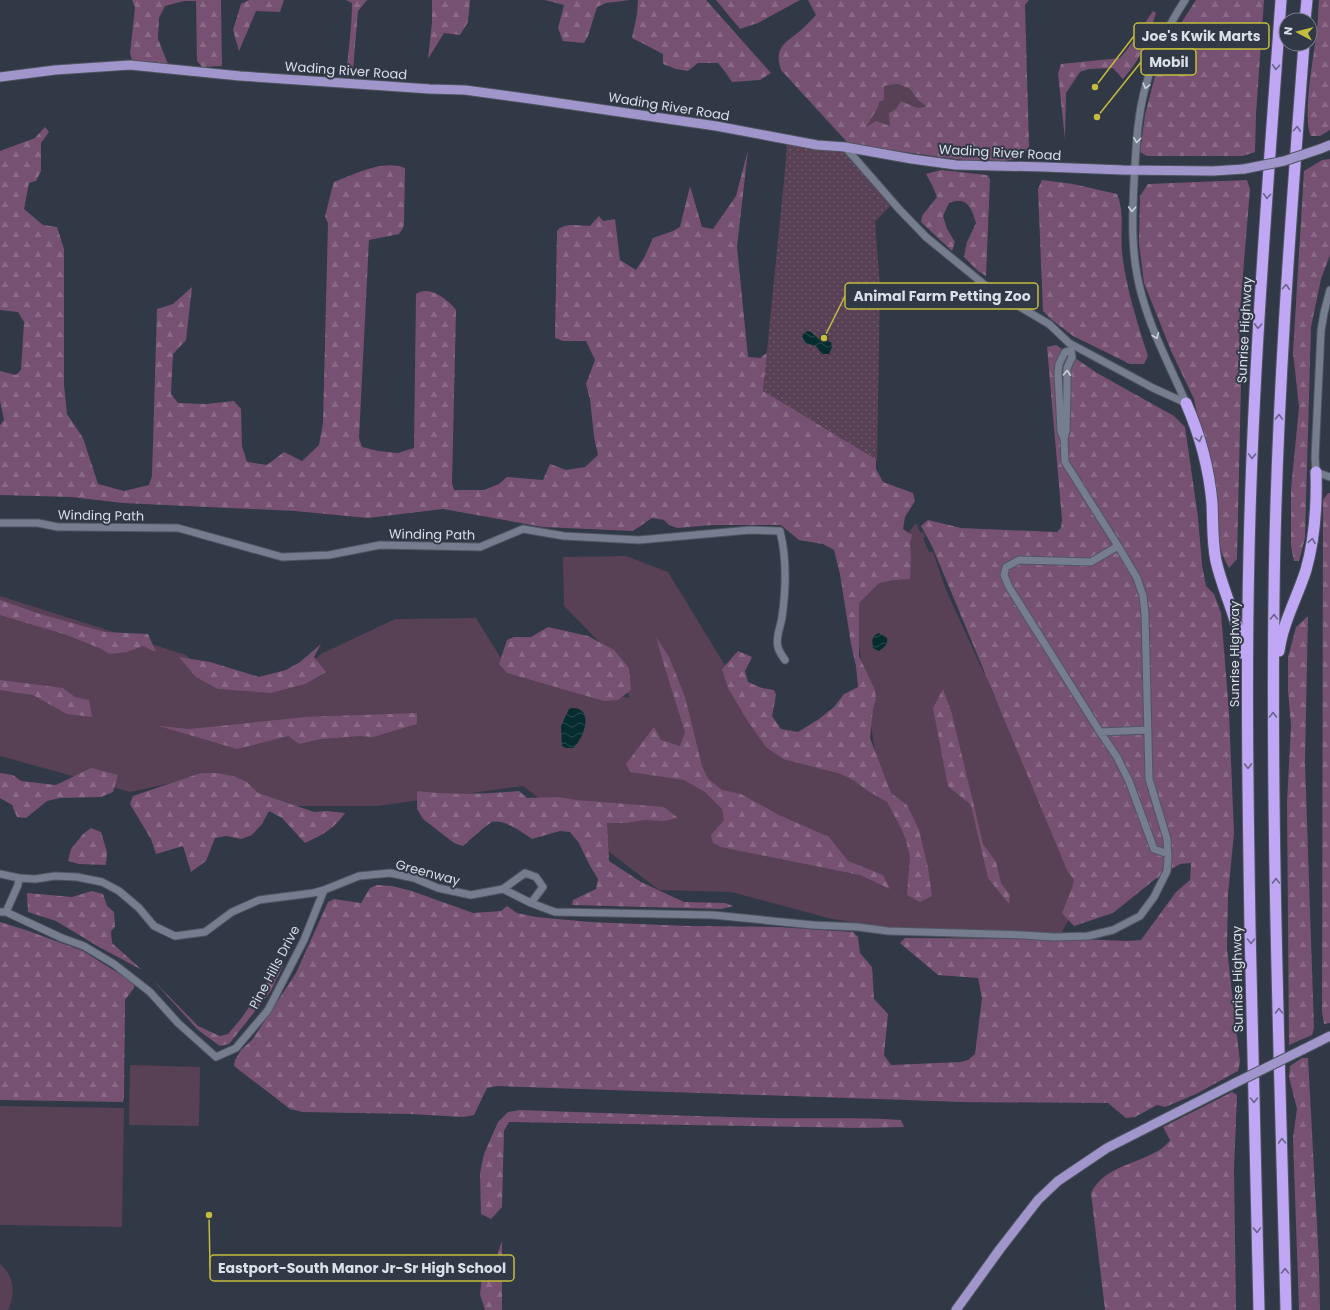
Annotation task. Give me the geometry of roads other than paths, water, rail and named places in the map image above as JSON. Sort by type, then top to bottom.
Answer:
[{"type":"highway","name":"Sunrise Highway","points":[[1259,1310],[1247,727],[1249,560],[1253,414],[1281,0]]},
{"type":"highway","points":[[1306,12],[1307,0]]},
{"type":"highway","points":[[1286,1310],[1273,698],[1275,561],[1282,352],[1303,52]]},
{"type":"highway","points":[[1186,403],[1199,437],[1207,469],[1212,502],[1213,543],[1218,569],[1236,623],[1240,641],[1247,727]]},
{"type":"highway","points":[[1273,698],[1283,629],[1305,572],[1312,548],[1316,472]]},
{"type":"main road","name":"Wading River Road","points":[[0,77],[55,70],[130,65],[254,77],[465,90],[531,98],[716,126],[817,145],[845,147],[956,165],[1213,171],[1244,169],[1284,161],[1330,145]]},
{"type":"main road","points":[[956,1310],[1038,1200],[1069,1173],[1107,1148],[1330,1036]]},
{"type":"street","points":[[1185,0],[1163,39],[1146,86],[1137,134],[1134,170],[1132,242],[1134,260],[1144,305],[1186,403]]},
{"type":"street","points":[[845,147],[899,209],[926,237],[991,290],[1049,324],[1072,347],[1186,403]]},
{"type":"street","points":[[1330,290],[1322,323],[1320,341],[1315,458],[1316,472],[1330,477]]},
{"type":"street","points":[[503,889],[531,903],[555,912],[713,915],[812,925],[858,927],[888,931],[1054,937],[1088,936],[1113,930],[1140,916],[1154,897],[1167,871],[1168,854],[1167,839],[1149,779],[1145,614],[1143,596],[1137,578],[1065,462],[1064,439],[1061,431],[1063,394],[1059,364],[1065,352],[1072,347]]},
{"type":"street","name":"Winding Path","points":[[0,523],[38,523],[58,527],[178,528],[282,557],[328,555],[380,546],[480,547],[523,529],[564,536],[638,540],[750,530],[780,531],[783,545],[785,583],[782,618],[778,634],[778,647],[785,660]]},
{"type":"street","points":[[1118,546],[1091,562],[1019,560],[1006,567],[1004,575],[1009,588],[1100,732],[1117,756],[1129,781],[1154,848],[1168,854]]},
{"type":"street","points":[[1100,732],[1147,730]]},
{"type":"street","name":"Greenway","points":[[0,874],[34,879],[55,876],[77,877],[102,882],[119,891],[139,908],[154,926],[175,936],[205,932],[232,912],[259,900],[307,894],[324,890],[359,876],[390,873],[414,878],[438,888],[471,895],[503,889],[524,873],[536,877],[543,887],[531,903]]},
{"type":"street","points":[[3,912],[18,885],[19,878]]},
{"type":"street","name":"Pine Hills Drive","points":[[3,912],[84,946],[114,964],[150,992],[178,1023],[216,1057],[236,1048],[268,1010],[304,940],[324,890]]},
{"type":"water","points":[[808,331],[820,340],[823,339],[831,342],[832,347],[829,354],[822,354],[816,346],[806,343],[802,337],[804,333]]},
{"type":"water","points":[[879,633],[887,638],[887,642],[879,651],[873,648],[872,641],[873,637]]},
{"type":"water","points":[[569,709],[579,709],[583,713],[585,718],[584,731],[581,738],[573,748],[566,748],[562,746],[561,726]]},
{"type":"place","name":"Joe's Kwik Marts","points":[[1095,87]]},
{"type":"place","name":"Mobil","points":[[1097,117]]},
{"type":"place","name":"Animal Farm Petting Zoo","points":[[824,338]]},
{"type":"place","name":"Eastport-South Manor Jr-Sr High School","points":[[209,1215]]}]
